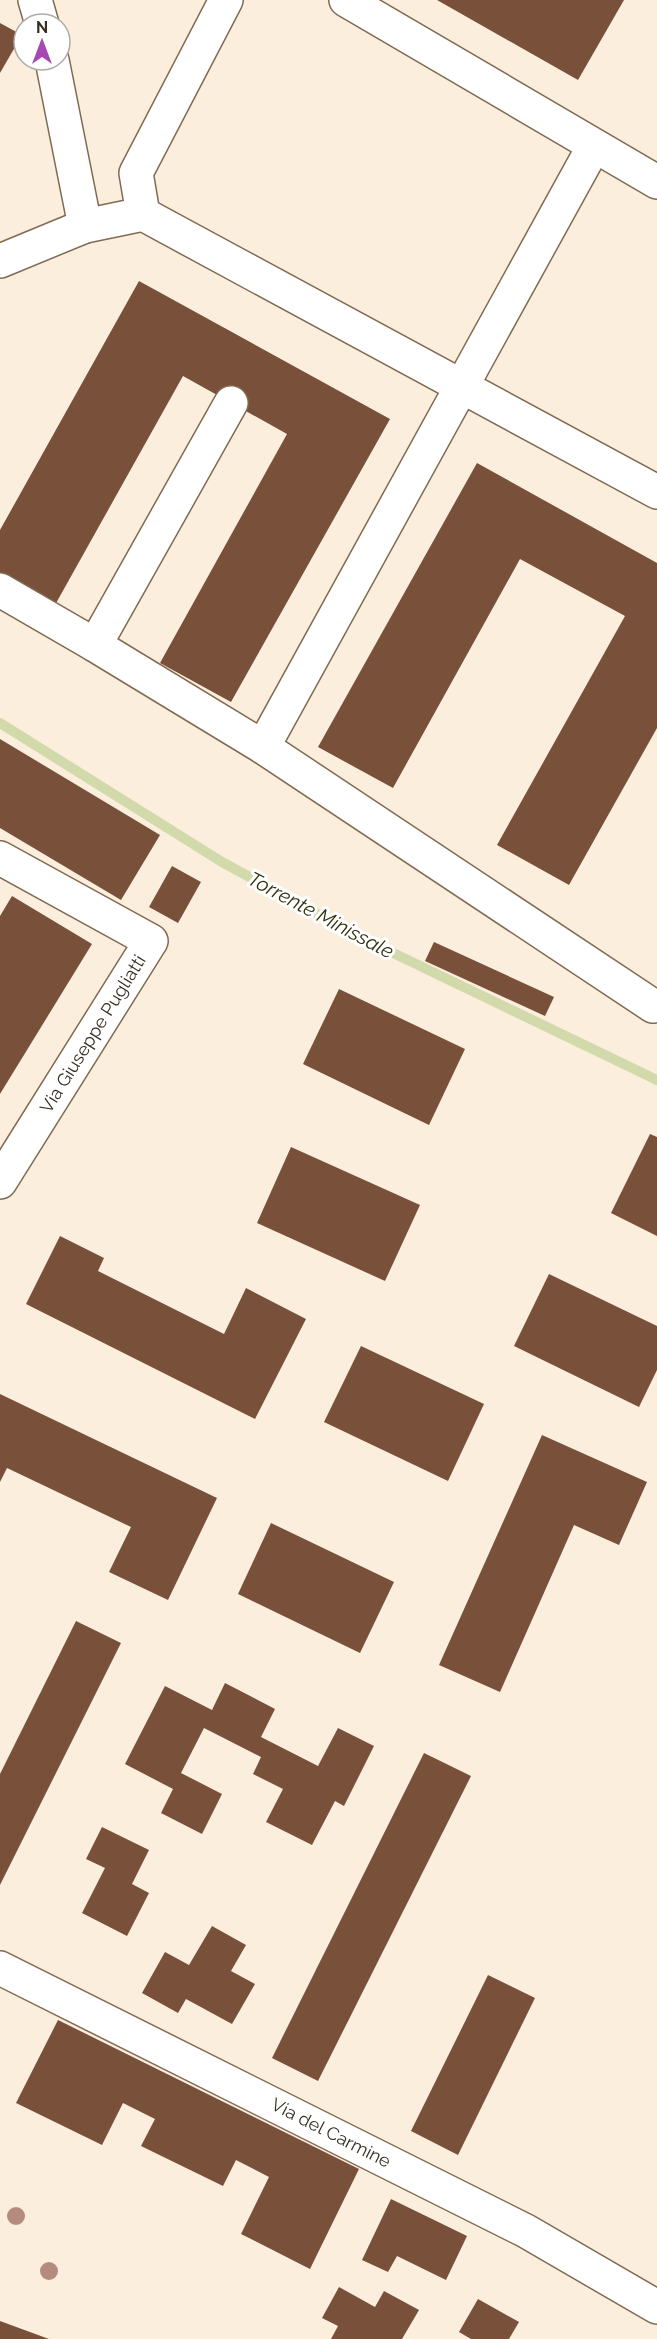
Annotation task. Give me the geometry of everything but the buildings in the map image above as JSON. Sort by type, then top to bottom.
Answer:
[{"type":"street","points":[[143,214],[136,173],[226,0]]},
{"type":"street","points":[[346,0],[657,182]]},
{"type":"street","points":[[54,72],[85,226]]},
{"type":"street","points":[[263,747],[594,146]]},
{"type":"street","points":[[0,261],[85,226],[143,214],[657,492]]},
{"type":"street","points":[[95,645],[231,403]]},
{"type":"street","points":[[0,590],[263,747],[656,1004]]},
{"type":"street","name":"Via Giuseppe Pugliatti","points":[[0,858],[151,940],[0,1182]]},
{"type":"street","name":"Via del Carmine","points":[[0,1968],[526,2231],[657,2307]]},
{"type":"waterway","name":"Torrente Minissale","points":[[0,723],[222,862],[358,936],[657,1080]]}]
